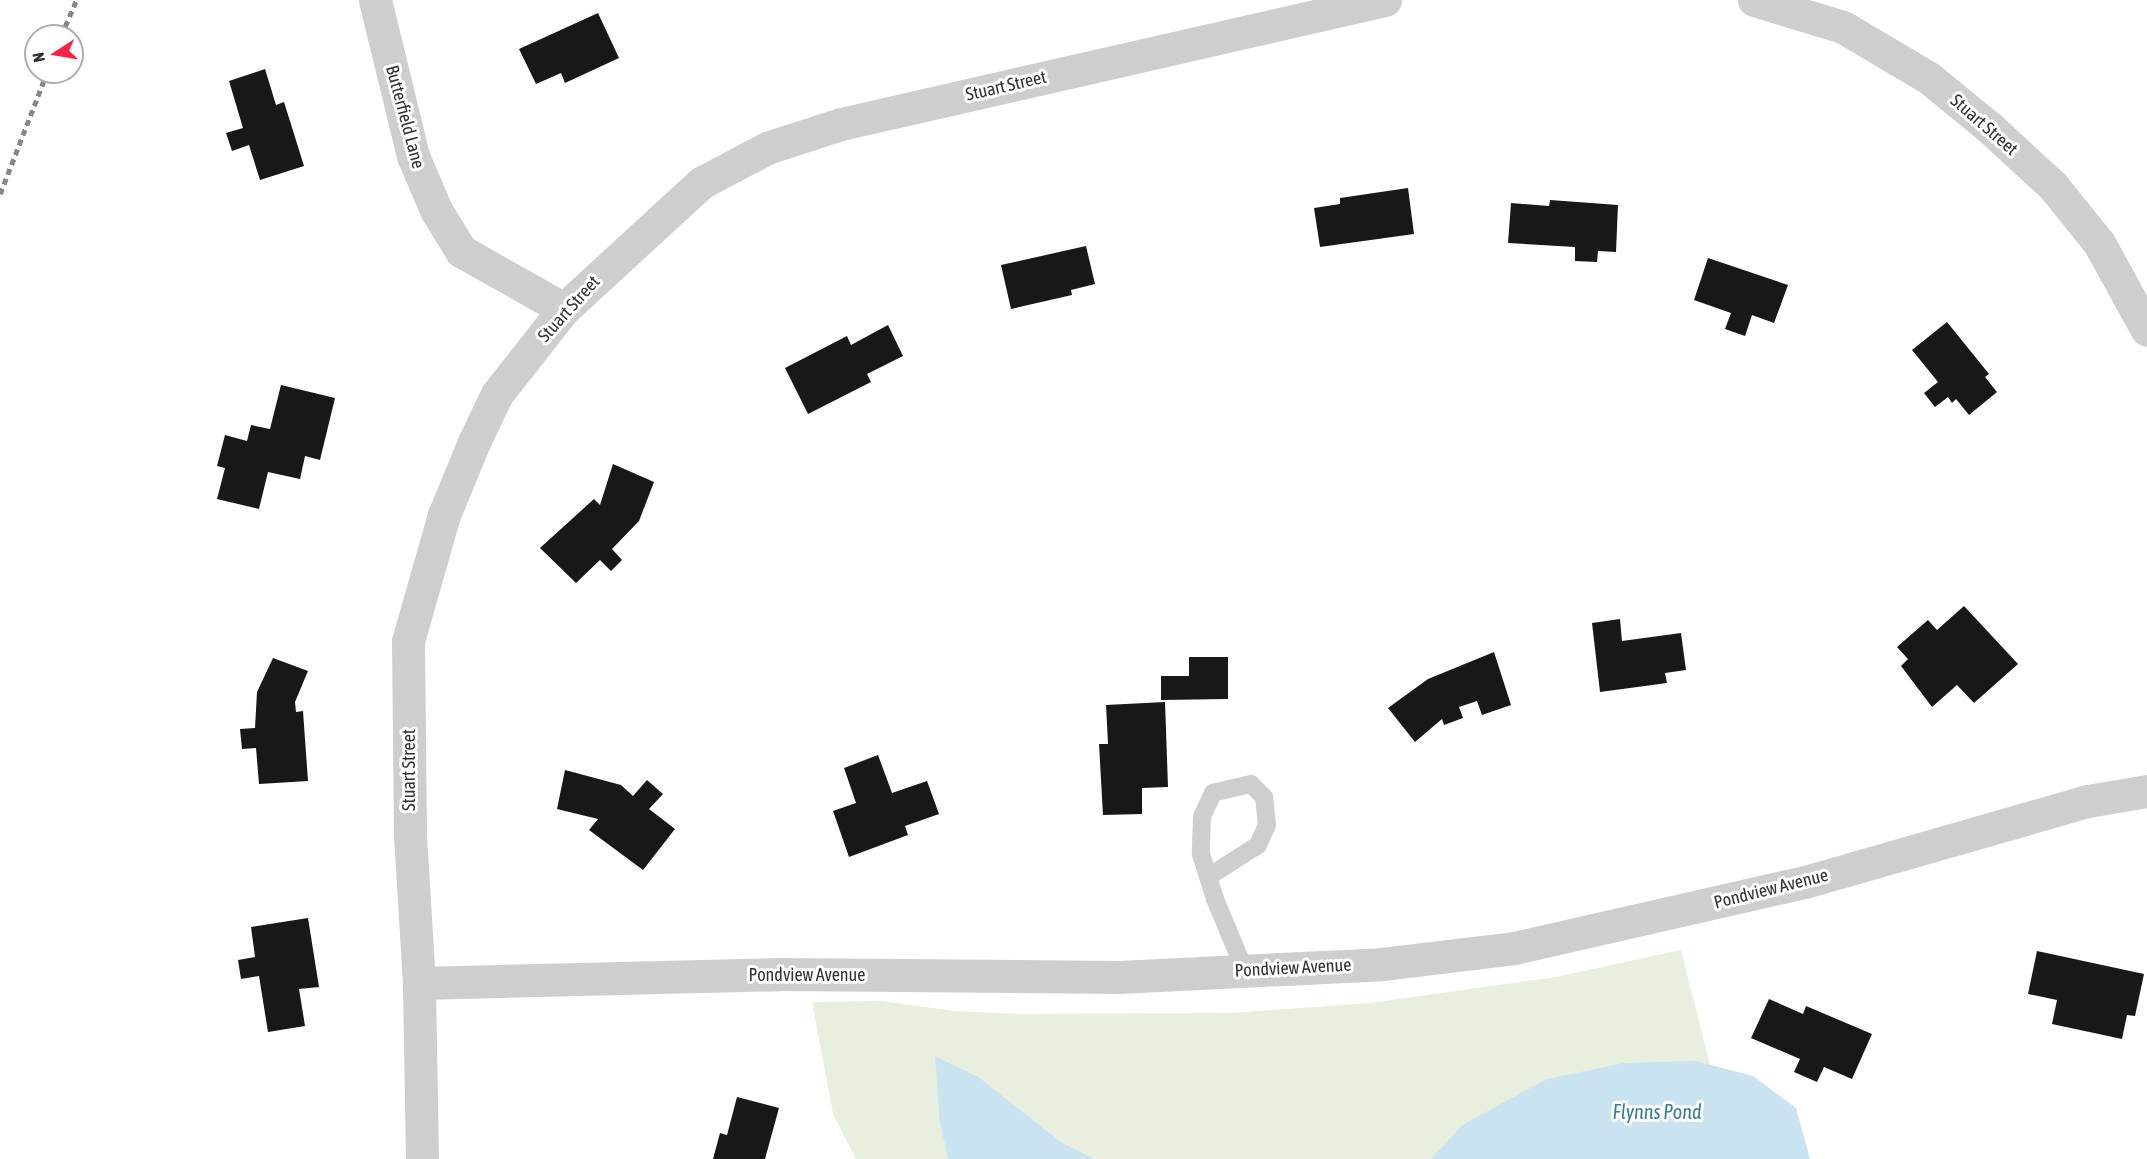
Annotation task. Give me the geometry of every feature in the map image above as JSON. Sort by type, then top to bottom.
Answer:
[{"type":"street","name":"Butterfield Lane","points":[[375,0],[413,156],[436,210],[461,251],[564,309]]},
{"type":"street","name":"Stuart Street","points":[[422,1159],[419,983],[410,834],[408,640],[444,515],[474,442],[497,394],[564,309],[701,183],[767,148],[841,124],[1385,0]]},
{"type":"street","name":"Stuart Street","points":[[1754,0],[1843,27],[1929,78],[1990,128],[2053,186],[2099,243],[2147,330]]},
{"type":"street","name":"Pondview Avenue","points":[[419,983],[779,974],[1119,978],[1382,964],[1514,948],[1805,882],[2088,801],[2147,791]]},
{"type":"lane","points":[[1209,877],[1258,845],[1267,825],[1264,797],[1251,784],[1213,793],[1202,817],[1201,854],[1209,877],[1245,971]]},
{"type":"green space","points":[[1681,950],[1710,1065],[1696,1061],[1462,1125],[1431,1159],[1095,1159],[1061,1142],[980,1078],[940,1123],[948,1159],[856,1159],[833,1114],[812,1002],[881,1001],[955,1011],[1020,1014],[1231,1013],[1370,1003],[1556,977]]},
{"type":"water","points":[[935,1056],[980,1078],[1061,1142],[1095,1159],[948,1159],[940,1123]]},
{"type":"water","name":"Flynns Pond","points":[[1696,1061],[1753,1076],[1796,1108],[1810,1159],[1431,1159],[1462,1125],[1547,1079],[1624,1063]]},
{"type":"building","points":[[598,13],[619,58],[565,83],[561,73],[536,84],[519,49]]},
{"type":"building","points":[[265,69],[276,105],[284,102],[304,166],[260,180],[249,145],[232,151],[226,133],[243,128],[229,81]]},
{"type":"building","points":[[1408,188],[1414,234],[1320,247],[1314,208],[1340,204],[1340,198]]},
{"type":"building","points":[[1550,200],[1618,205],[1616,252],[1598,251],[1597,262],[1575,261],[1575,247],[1508,243],[1511,203],[1549,206]]},
{"type":"building","points":[[1086,246],[1095,284],[1071,290],[1072,295],[1011,309],[1001,265]]},
{"type":"building","points":[[1708,258],[1788,285],[1774,323],[1752,315],[1745,336],[1725,329],[1731,313],[1694,300]]},
{"type":"building","points":[[1947,322],[1989,374],[1985,377],[1997,392],[1969,415],[1956,399],[1952,403],[1948,397],[1935,407],[1924,393],[1938,382],[1912,350]]},
{"type":"building","points":[[888,325],[903,356],[867,374],[871,382],[808,414],[785,368],[847,336],[851,345]]},
{"type":"building","points":[[281,385],[335,398],[320,460],[305,456],[300,479],[268,472],[259,509],[217,499],[225,468],[217,466],[225,435],[247,441],[251,425],[270,429]]},
{"type":"building","points":[[613,464],[654,482],[639,521],[612,549],[622,560],[611,571],[600,560],[576,583],[540,548],[594,499],[600,505]]},
{"type":"building","points":[[1964,606],[2018,664],[1974,703],[1957,685],[1932,707],[1901,666],[1908,659],[1897,647],[1928,620],[1937,630]]},
{"type":"building","points":[[1620,619],[1622,641],[1681,633],[1686,670],[1665,673],[1667,683],[1600,692],[1592,623]]},
{"type":"building","points":[[1494,652],[1511,705],[1482,715],[1477,701],[1459,707],[1463,718],[1444,725],[1442,719],[1415,742],[1388,708],[1428,679]]},
{"type":"building","points":[[1189,657],[1228,657],[1228,699],[1161,700],[1161,676],[1189,676]]},
{"type":"building","points":[[273,658],[308,671],[295,702],[296,712],[303,711],[308,781],[259,784],[256,748],[242,749],[240,729],[255,728],[257,692]]},
{"type":"building","points":[[1165,702],[1168,787],[1142,788],[1142,814],[1103,815],[1099,744],[1108,744],[1106,705]]},
{"type":"building","points":[[878,755],[892,793],[927,781],[939,814],[905,826],[908,835],[849,857],[833,811],[856,803],[844,768]]},
{"type":"building","points":[[565,770],[621,785],[633,796],[647,780],[663,794],[649,809],[675,829],[643,870],[589,830],[598,819],[557,809]]},
{"type":"building","points":[[308,918],[319,987],[299,989],[305,1026],[268,1032],[259,976],[241,979],[238,960],[255,957],[251,927]]},
{"type":"building","points":[[2037,951],[2144,974],[2135,1016],[2127,1015],[2122,1039],[2052,1024],[2057,1000],[2028,994]]},
{"type":"building","points":[[1769,999],[1803,1014],[1806,1006],[1872,1034],[1852,1079],[1824,1067],[1817,1082],[1794,1072],[1800,1059],[1751,1038]]},
{"type":"building","points":[[737,1097],[779,1108],[765,1159],[713,1159],[720,1133],[727,1135]]},
{"type":"railway","points":[[66,24],[76,0]]},
{"type":"railway","points":[[0,194],[42,84]]}]
